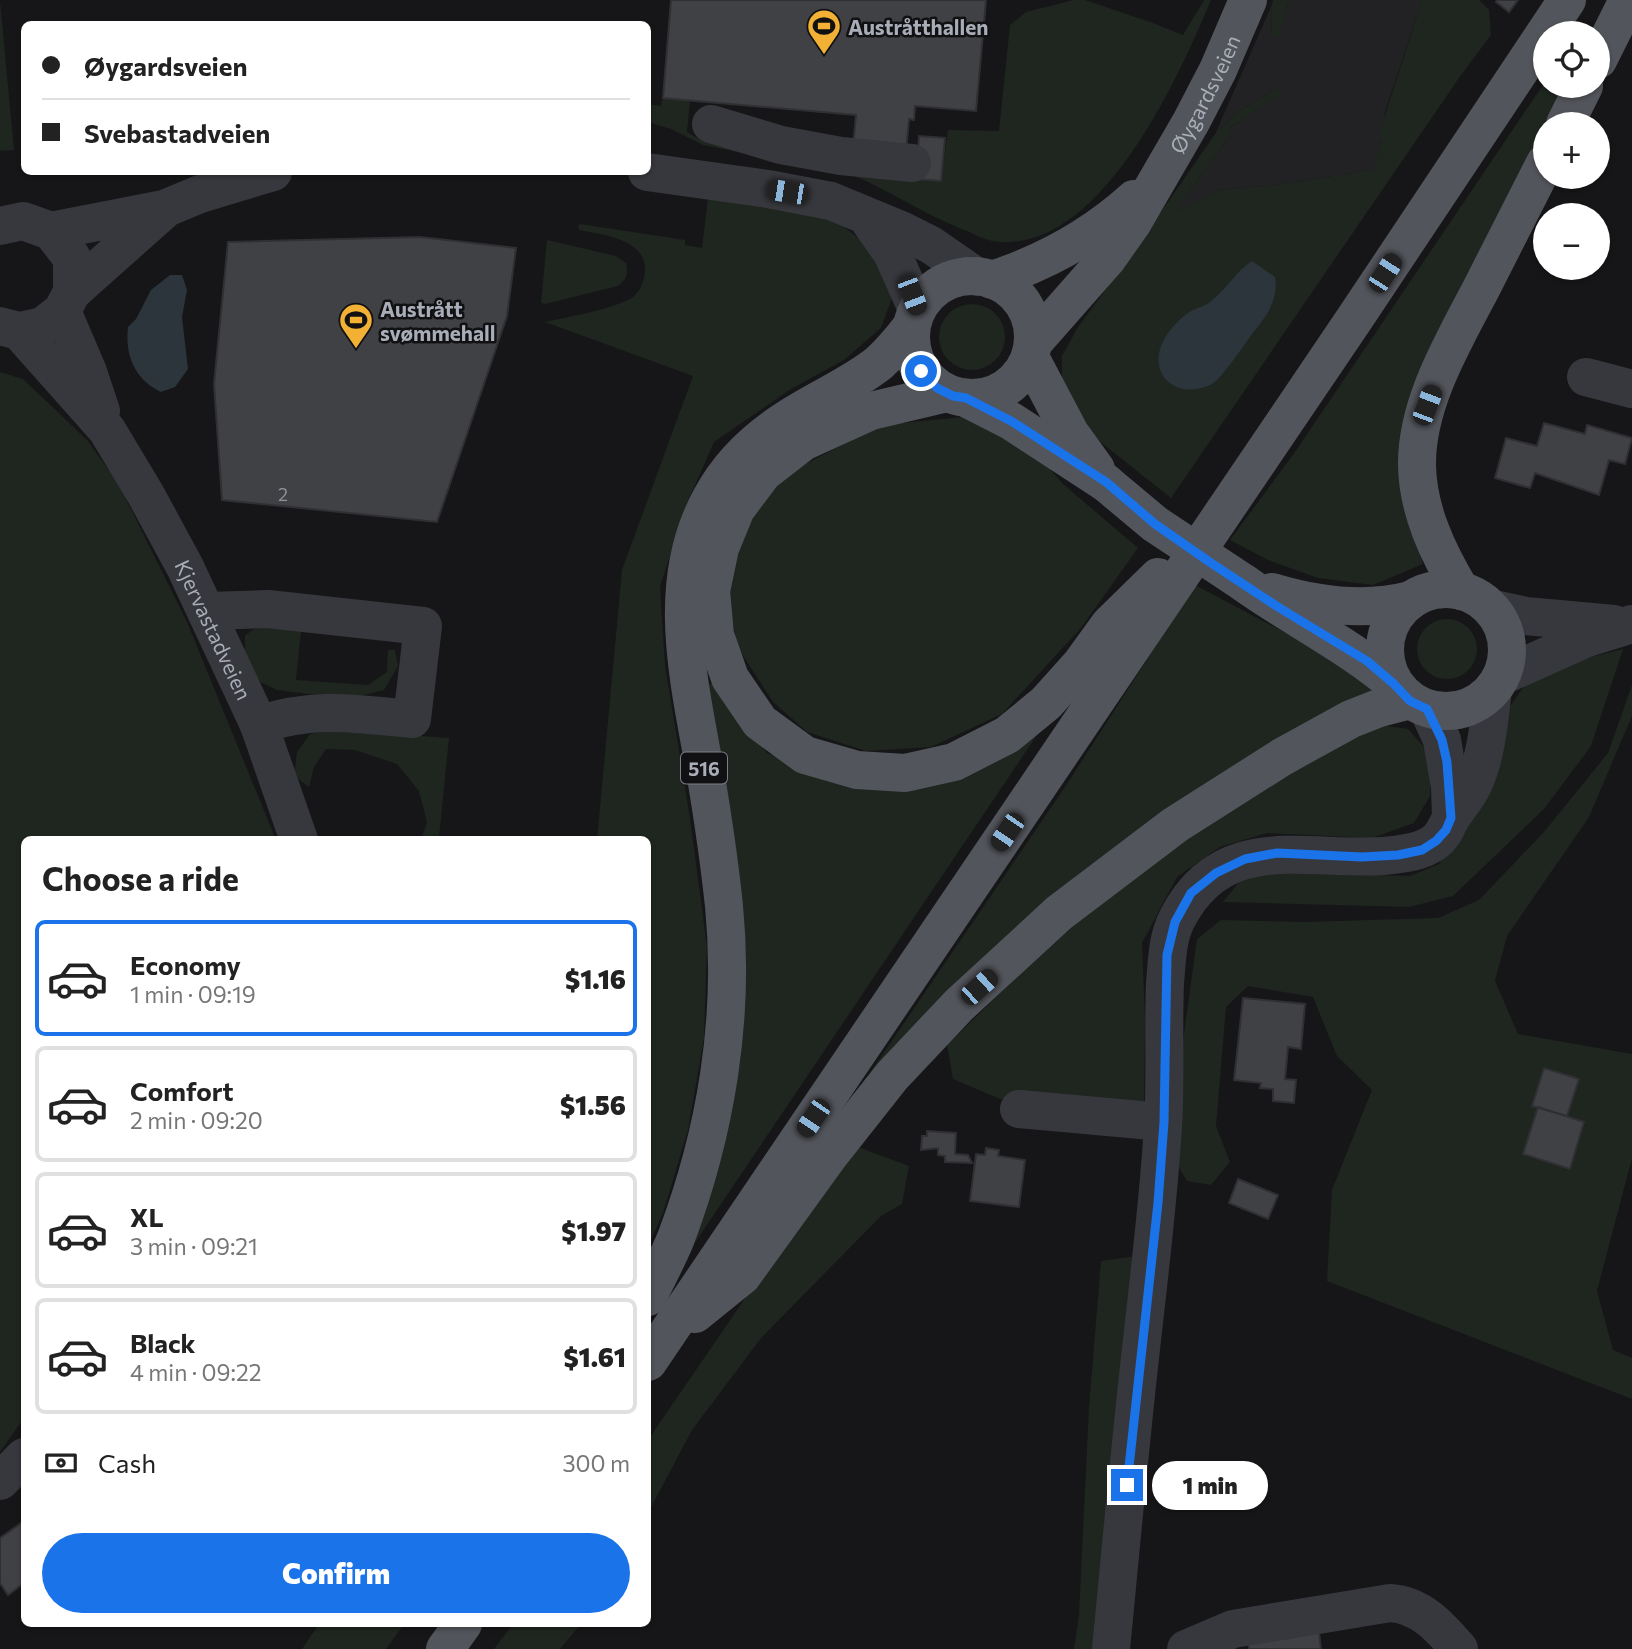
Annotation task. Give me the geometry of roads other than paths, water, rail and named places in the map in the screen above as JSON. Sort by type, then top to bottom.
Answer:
[{"type":"main road","name":"Øygardsveien","points":[[1219,517],[1110,624],[1081,664],[1046,703],[1007,735],[954,762],[905,773],[857,770],[805,755],[760,722],[730,678],[715,635],[711,591],[720,548],[736,509],[763,473],[803,442],[871,411],[957,396],[993,395],[1016,380],[1031,350],[1107,258],[1133,222],[1154,181],[1191,122],[1248,0]]},
{"type":"main road","points":[[655,1351],[1363,307],[1567,0]]},
{"type":"main road","points":[[1610,36],[1628,0]]},
{"type":"main road","name":"Øygardsveien","points":[[914,318],[928,295],[943,283],[959,277],[985,278],[1025,269],[1081,240],[1115,216],[1154,181]]},
{"type":"main road","points":[[914,318],[910,339],[915,361],[928,380],[1011,421],[1106,482],[1155,524],[1244,583],[1281,601],[1367,661],[1411,698],[1445,712],[1463,709],[1480,702],[1498,683],[1507,658],[1506,639],[1500,621],[1475,599],[1443,562],[1425,513],[1417,469],[1420,428],[1437,381],[1461,328],[1533,187]]},
{"type":"main road","points":[[985,278],[1011,290],[1025,306],[1032,326],[1031,350],[1070,433],[1106,482]]},
{"type":"main road","name":"516","points":[[651,1291],[675,1240],[698,1172],[713,1115],[723,1056],[728,984],[723,895],[689,685],[684,626],[685,577],[694,536],[711,496],[747,449],[781,422],[878,364],[895,347],[914,318]]},
{"type":"main road","points":[[1281,601],[1365,608],[1390,605],[1430,592],[1451,589],[1475,599]]},
{"type":"main road","points":[[1411,600],[1396,614],[1385,644],[1386,664],[1411,698]]},
{"type":"main road","points":[[655,1351],[742,1276],[828,1157],[892,1076],[959,1005],[1059,913],[1175,825],[1282,757],[1351,719],[1411,698]]},
{"type":"main road","points":[[445,1649],[461,1627]]},
{"type":"street","points":[[711,124],[781,145],[841,156],[912,163]]},
{"type":"street","points":[[768,189],[781,145]]},
{"type":"street","points":[[651,173],[831,201],[901,230],[985,278]]},
{"type":"street","points":[[0,226],[23,221],[51,231],[164,209],[200,194],[263,175]]},
{"type":"street","points":[[67,302],[164,209]]},
{"type":"street","points":[[866,216],[892,253],[914,318]]},
{"type":"street","name":"Kjervastadveien","points":[[51,231],[72,258],[67,302],[107,430],[172,543],[206,611],[259,724],[298,836]]},
{"type":"street","name":"Kjervastadveien","points":[[10,328],[43,326],[67,302]]},
{"type":"street","name":"Kjervastadveien","points":[[10,328],[107,430]]},
{"type":"street","points":[[1586,377],[1632,389]]},
{"type":"street","points":[[1475,599],[1526,616],[1628,625]]},
{"type":"street","points":[[206,611],[268,609],[423,626],[412,719],[308,712],[259,724]]},
{"type":"street","points":[[1111,1649],[1158,1203],[1164,1122],[1167,955],[1175,922],[1191,893],[1216,873],[1245,859],[1277,853],[1362,857],[1398,855],[1422,850],[1436,841],[1466,797],[1482,762],[1498,683],[1552,652],[1628,625]]},
{"type":"street","points":[[1411,698],[1442,740],[1450,787],[1451,818]]},
{"type":"street","points":[[1019,1109],[1164,1122]]},
{"type":"street","points":[[0,1481],[21,1460]]},
{"type":"street","points":[[1186,1649],[1233,1629],[1390,1603],[1412,1608],[1430,1619],[1460,1649]]},
{"type":"place","name":"Austråtthallen","points":[[824,56]]},
{"type":"place","name":"Austrått svømmehall","points":[[356,350]]}]
